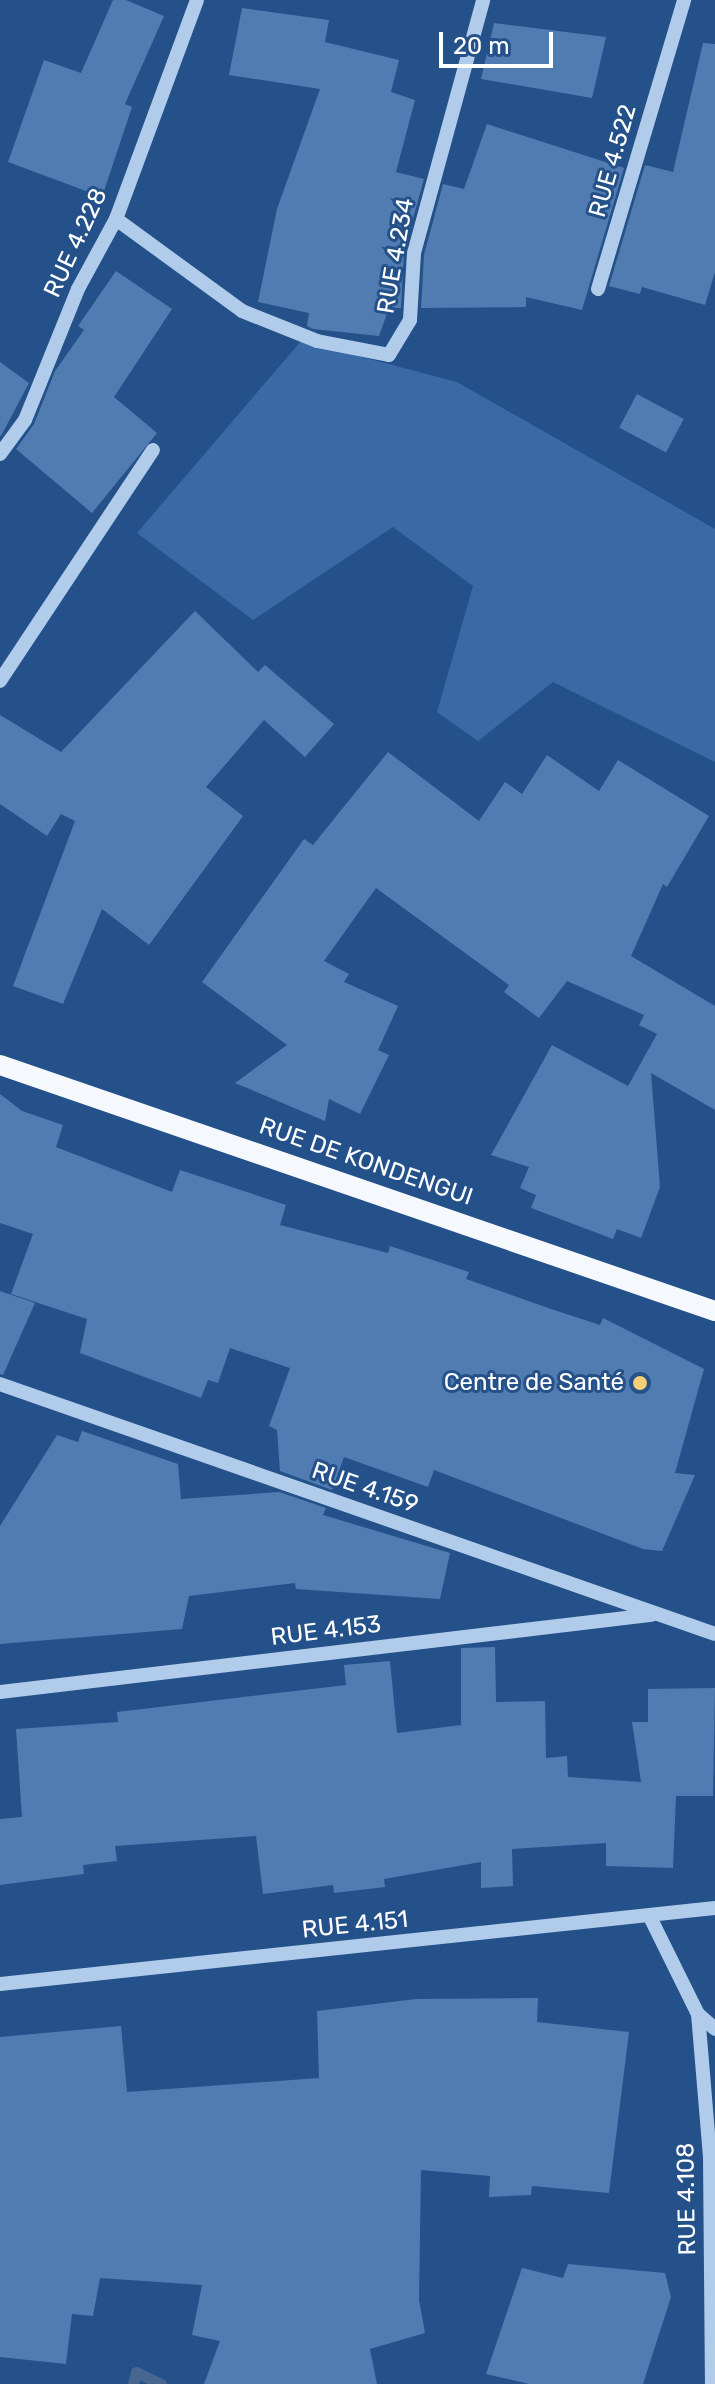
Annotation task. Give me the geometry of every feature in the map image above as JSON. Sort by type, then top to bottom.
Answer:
[{"type":"main road","name":"RUE DE KONDENGUI","points":[[0,1065],[715,1311]]},
{"type":"street","name":"RUE 4.228","points":[[0,454],[25,420],[78,289],[116,219],[197,0]]},
{"type":"street","name":"RUE 4.234","points":[[116,219],[242,311],[317,341],[389,355],[410,320],[414,253],[483,0]]},
{"type":"street","name":"RUE 4.522","points":[[598,289],[684,0]]},
{"type":"street","points":[[0,681],[153,450]]},
{"type":"street","name":"RUE 4.159","points":[[0,1384],[715,1634]]},
{"type":"street","name":"RUE 4.153","points":[[0,1692],[657,1614]]},
{"type":"street","name":"RUE 4.151","points":[[0,1984],[715,1908]]},
{"type":"street","points":[[650,1917],[698,2014],[715,2029]]},
{"type":"street","name":"RUE 4.108","points":[[698,2014],[710,2158],[712,2384]]},
{"type":"shaded area","points":[[301,341],[457,382],[715,529],[715,762],[553,682],[478,741],[437,712],[473,586],[393,527],[253,620],[137,533]]},
{"type":"building","points":[[113,0],[126,0],[164,16],[125,104],[132,107],[102,197],[8,162],[44,60],[81,73]]},
{"type":"building","points":[[242,8],[329,20],[325,42],[399,60],[391,92],[415,100],[396,172],[424,179],[404,251],[401,308],[389,308],[379,336],[313,329],[307,326],[309,313],[258,302],[277,209],[320,89],[229,75]]},
{"type":"building","points":[[494,23],[606,37],[592,98],[481,79]]},
{"type":"building","points":[[703,43],[715,44],[715,272],[705,305],[642,287],[640,294],[609,286],[645,165],[673,172]]},
{"type":"building","points":[[487,124],[624,168],[582,310],[526,297],[526,307],[421,308],[424,255],[443,184],[464,189]]},
{"type":"building","points":[[116,271],[172,309],[114,397],[157,433],[92,513],[16,449],[34,424],[55,371],[84,330],[78,326]]},
{"type":"building","points":[[0,362],[29,383],[1,436],[0,436]]},
{"type":"building","points":[[637,394],[684,419],[666,452],[619,428]]},
{"type":"building","points":[[195,611],[258,672],[265,665],[334,724],[305,757],[264,720],[206,787],[243,816],[149,945],[102,909],[63,1004],[13,986],[75,821],[61,814],[47,836],[0,804],[0,715],[61,752]]},
{"type":"building","points":[[388,752],[479,821],[505,782],[522,794],[547,755],[599,791],[618,760],[709,816],[667,887],[663,884],[631,956],[715,1006],[715,1110],[651,1073],[660,1187],[641,1238],[617,1229],[613,1239],[531,1208],[536,1195],[520,1188],[529,1167],[491,1155],[552,1045],[628,1086],[657,1034],[639,1025],[644,1015],[567,981],[539,1018],[504,992],[509,985],[376,888],[324,961],[349,974],[344,982],[398,1006],[378,1050],[389,1055],[360,1114],[329,1099],[325,1121],[235,1083],[287,1045],[202,982],[304,839],[313,845]]},
{"type":"building","points":[[0,1094],[22,1111],[63,1125],[56,1147],[172,1192],[180,1170],[286,1205],[280,1225],[388,1253],[390,1246],[469,1272],[466,1279],[551,1309],[600,1325],[603,1318],[704,1369],[675,1473],[695,1475],[662,1551],[643,1549],[434,1470],[428,1487],[344,1457],[332,1490],[280,1471],[277,1430],[269,1426],[290,1368],[230,1348],[218,1383],[208,1380],[201,1398],[80,1353],[87,1319],[11,1294],[33,1234],[0,1223]]},
{"type":"building","points":[[0,1291],[35,1303],[3,1375],[0,1374]]},
{"type":"building","points":[[82,1431],[178,1464],[181,1499],[279,1492],[326,1508],[323,1515],[450,1553],[440,1599],[296,1589],[295,1583],[189,1596],[182,1629],[0,1644],[0,1526],[57,1435],[78,1442]]},
{"type":"building","points":[[495,1647],[496,1702],[545,1701],[546,1758],[567,1756],[568,1777],[641,1782],[632,1722],[648,1722],[648,1689],[715,1688],[713,1796],[676,1796],[673,1868],[606,1866],[606,1843],[512,1849],[513,1886],[481,1888],[481,1862],[384,1879],[385,1887],[334,1893],[333,1885],[263,1894],[256,1836],[115,1846],[117,1861],[83,1865],[84,1874],[0,1885],[0,1819],[22,1817],[16,1729],[118,1722],[117,1712],[346,1685],[344,1665],[390,1661],[397,1733],[461,1725],[461,1648]]},
{"type":"building","points":[[538,1998],[537,2022],[629,2032],[609,2193],[532,2186],[531,2195],[489,2197],[490,2176],[421,2170],[419,2300],[425,2333],[370,2349],[377,2384],[204,2384],[220,2341],[192,2335],[202,2285],[100,2278],[93,2316],[72,2314],[66,2364],[0,2357],[0,2037],[121,2026],[127,2092],[319,2078],[317,2011],[416,1999]]},
{"type":"building","points":[[568,2264],[665,2273],[671,2297],[643,2384],[529,2384],[486,2374],[522,2268],[563,2278]]},
{"type":"waterway","points":[[133,2384],[136,2372],[161,2384]]},
{"type":"place","name":"Centre de Santé","points":[[640,1383]]}]
